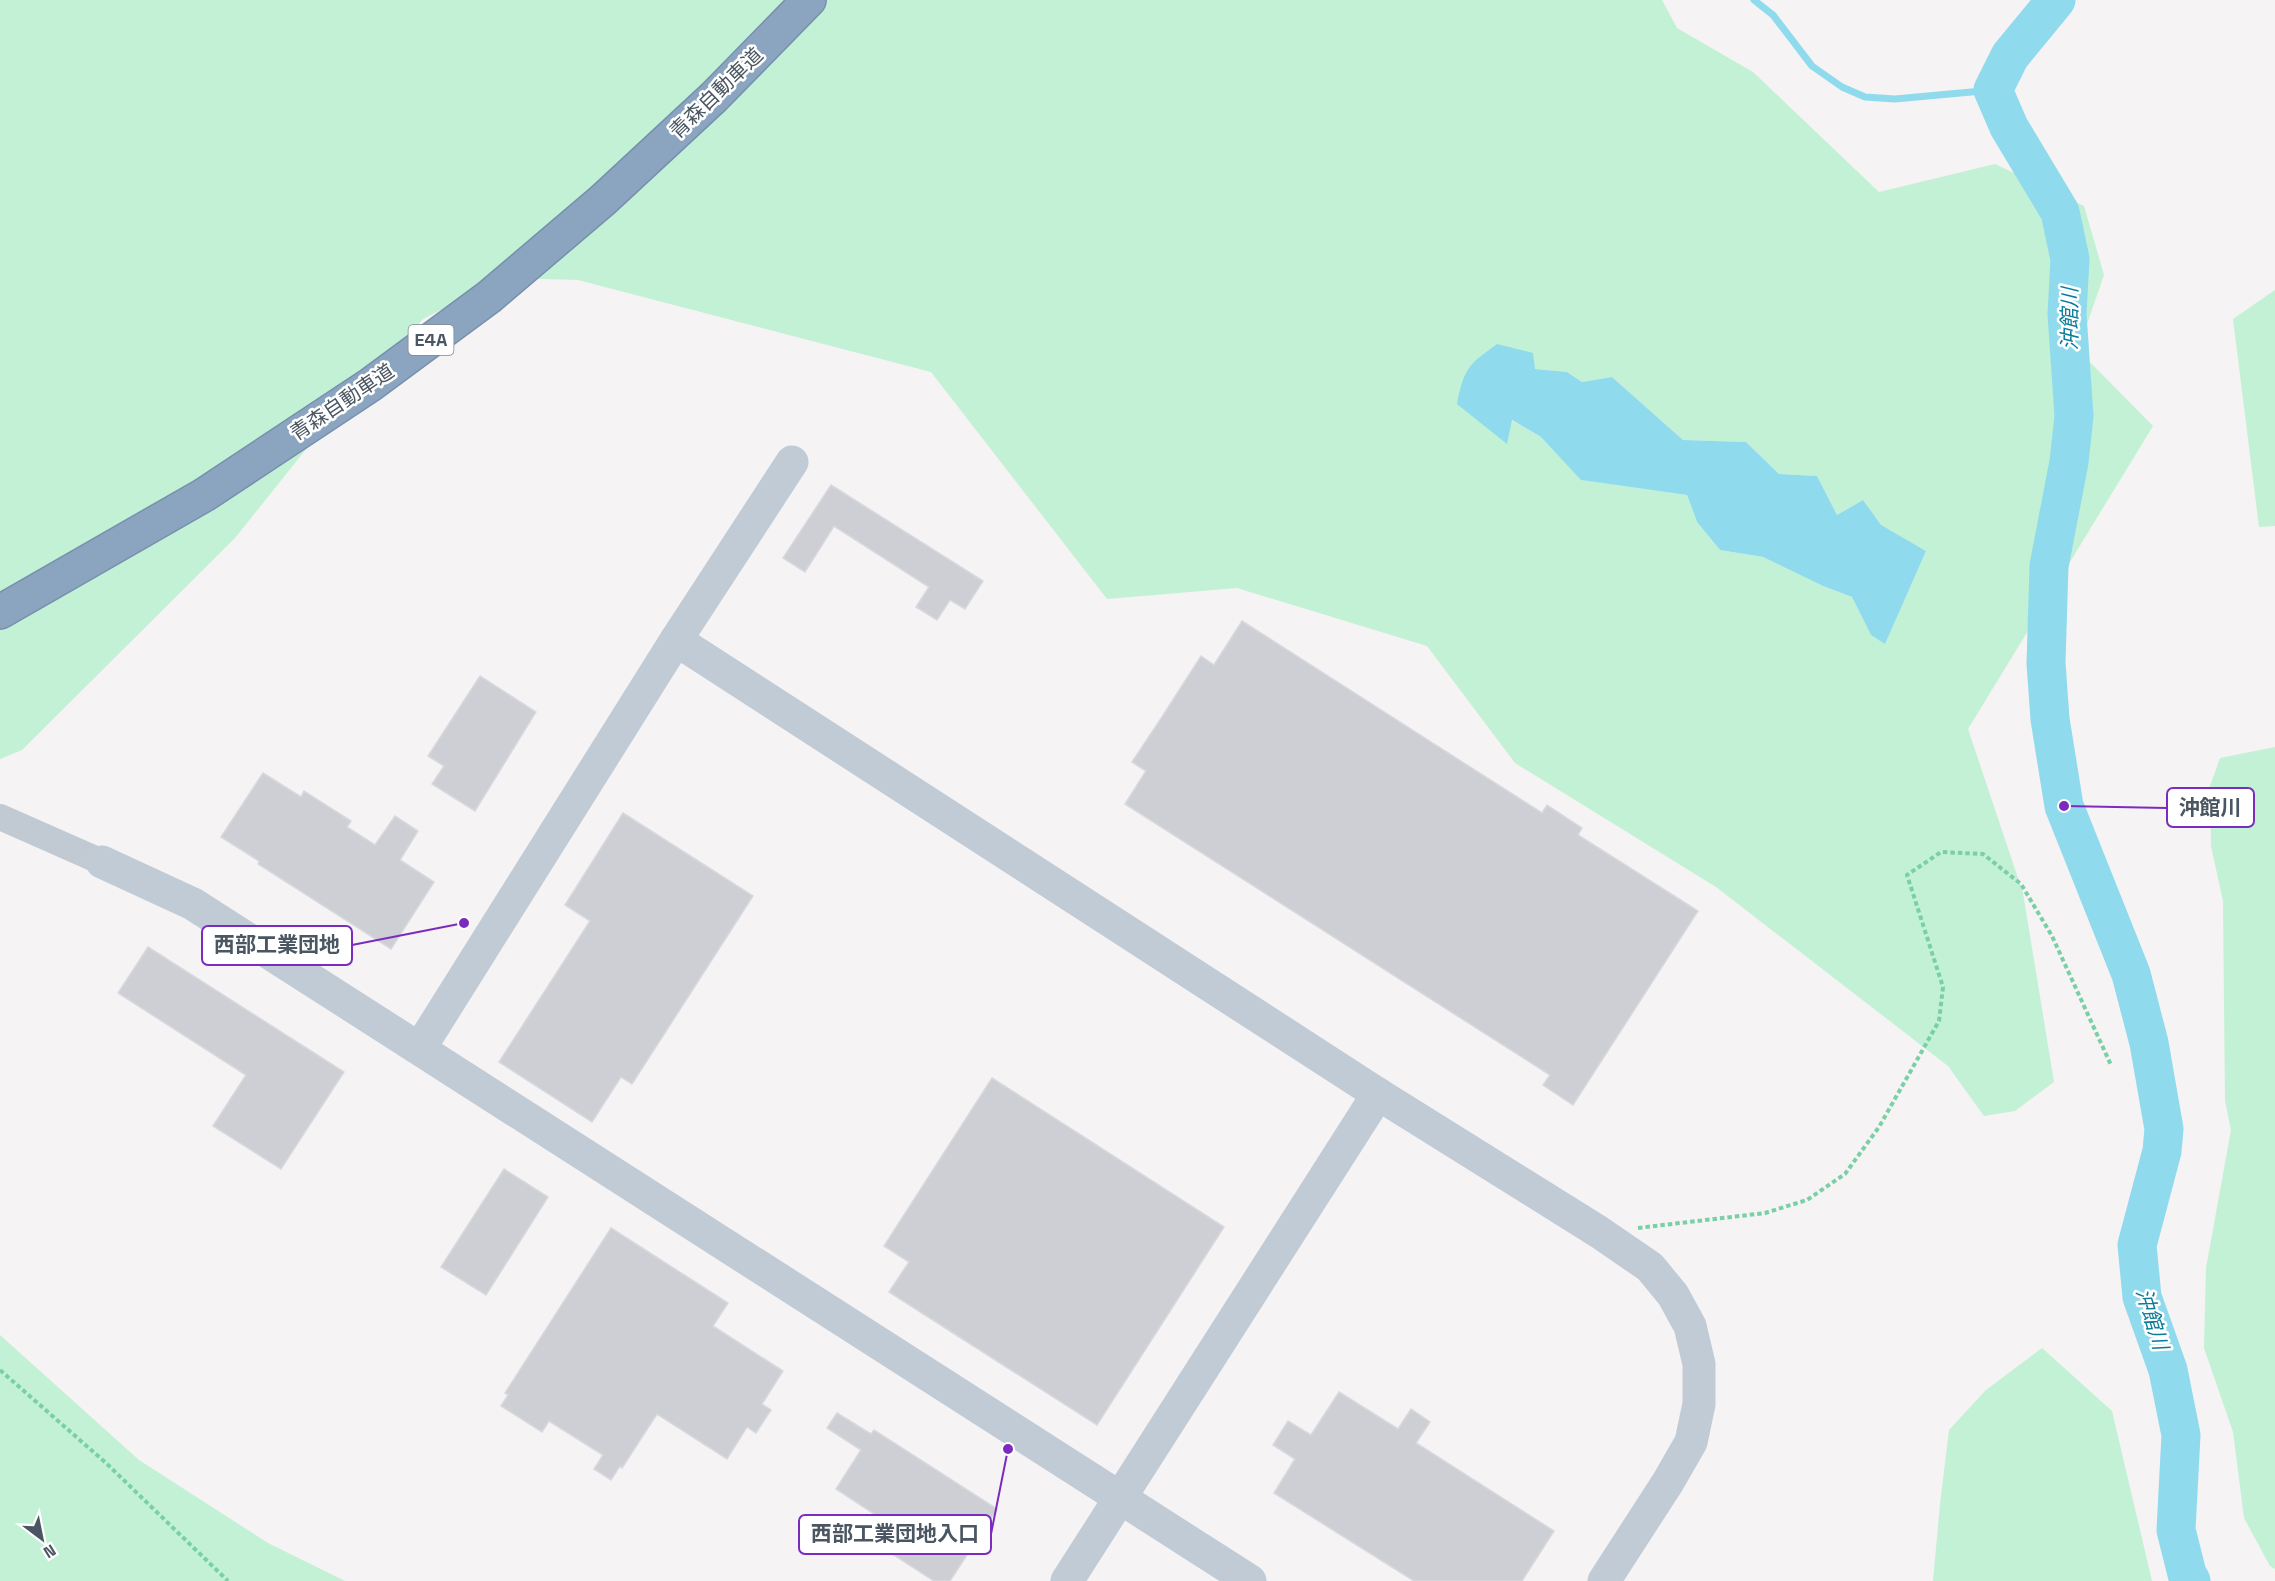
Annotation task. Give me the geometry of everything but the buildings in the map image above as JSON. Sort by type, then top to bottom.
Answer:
[{"type":"highway","name":"青森自動車道","points":[[0,612],[204,495],[370,385],[489,297],[603,200],[714,97],[809,0]]},
{"type":"street","points":[[420,1048],[676,640],[792,462]]},
{"type":"street","points":[[676,640],[1378,1094],[1599,1232],[1650,1267],[1673,1295],[1690,1326],[1700,1365],[1699,1404],[1691,1442],[1604,1581]]},
{"type":"street","points":[[0,817],[193,903],[1250,1581]]},
{"type":"street","points":[[1067,1581],[1378,1094]]},
{"type":"path","points":[[1599,1232],[1765,1212],[1807,1200],[1845,1174],[1879,1127],[1939,1021],[1943,987],[1907,875],[1941,852],[1983,854],[2021,884],[2052,936],[2111,1065]]},
{"type":"path","points":[[0,1370],[106,1463],[228,1581]]},
{"type":"green space","points":[[0,0],[1662,0],[1677,28],[1753,72],[1879,192],[1995,164],[2084,206],[2104,275],[2078,350],[2153,426],[1968,729],[2023,893],[2054,1082],[2015,1111],[1984,1116],[1948,1066],[1716,887],[1515,763],[1427,646],[1237,588],[1107,599],[931,372],[578,280],[504,278],[423,319],[311,443],[235,538],[22,750],[0,759]],"holes":[[[1535,369],[1567,372],[1582,382],[1612,377],[1683,440],[1746,442],[1779,474],[1817,476],[1837,515],[1863,500],[1880,525],[1926,551],[1885,643],[1871,635],[1852,597],[1823,586],[1763,557],[1720,550],[1697,522],[1687,495],[1582,480],[1541,437],[1511,420]]]},
{"type":"green space","points":[[2275,290],[2275,526],[2259,527],[2233,319]]},
{"type":"green space","points":[[2275,747],[2275,1569],[2270,1566],[2244,1518],[2233,1432],[2204,1348],[2206,1268],[2231,1130],[2225,1101],[2223,901],[2211,846],[2210,786],[2220,758]]},
{"type":"green space","points":[[0,1335],[139,1460],[268,1543],[345,1581],[0,1581]]},
{"type":"green space","points":[[2042,1348],[2112,1411],[2152,1581],[1933,1581],[1949,1430],[1986,1390]]},
{"type":"water","points":[[1497,344],[1533,353],[1535,369],[1567,372],[1582,382],[1612,377],[1683,440],[1746,442],[1779,474],[1817,476],[1837,515],[1863,500],[1881,525],[1926,551],[1885,644],[1871,635],[1852,597],[1823,586],[1763,557],[1720,550],[1697,522],[1687,495],[1581,480],[1541,437],[1512,420],[1507,444],[1457,404],[1462,382],[1469,368]]},
{"type":"waterway","points":[[1754,0],[1773,15],[1812,66],[1842,87],[1865,97],[1895,99],[1993,90]]},
{"type":"waterway","name":"沖館川","points":[[2056,0],[2010,56],[1993,90],[2009,127],[2060,212],[2070,259],[2067,314],[2074,416],[2069,462],[2049,566],[2046,663],[2050,719],[2064,806],[2131,974],[2149,1043],[2164,1129],[2162,1151],[2137,1245],[2142,1297],[2168,1370],[2181,1435],[2176,1530],[2187,1574],[2191,1581]]},
{"type":"place","name":"沖館川","points":[[2064,806]]},
{"type":"place","name":"西部工業団地","points":[[464,923]]},
{"type":"place","name":"西部工業団地入口","points":[[1008,1449]]}]
